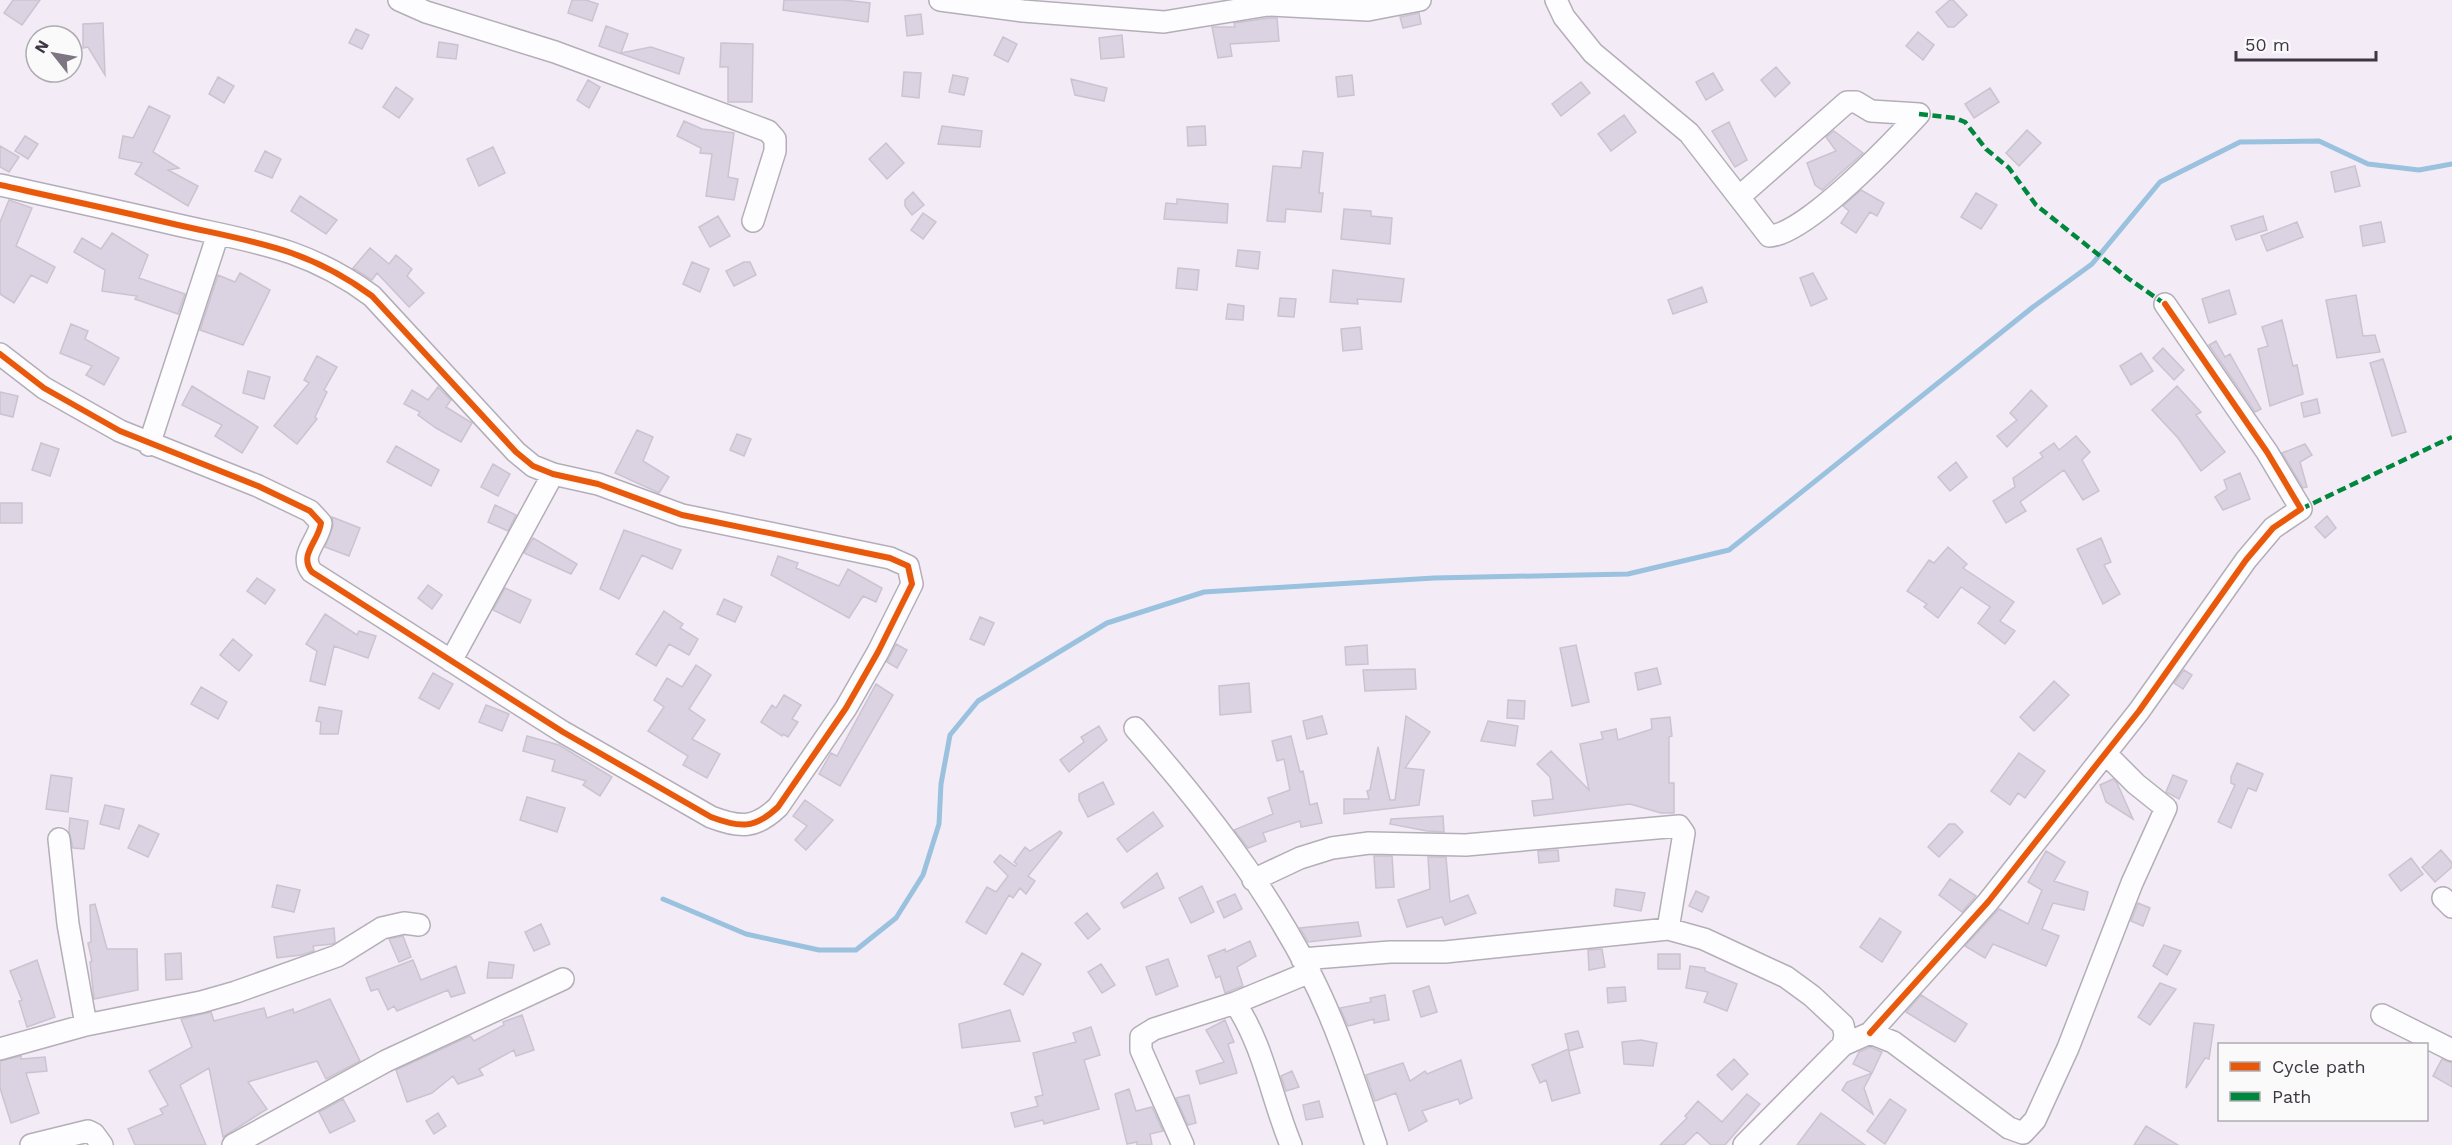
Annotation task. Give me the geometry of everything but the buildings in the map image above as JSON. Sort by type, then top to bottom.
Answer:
[{"type":"street","points":[[399,0],[436,16],[555,52],[768,131],[775,138],[775,151],[753,221]]},
{"type":"street","points":[[940,0],[1023,11],[1164,22],[1268,5],[1368,10],[1420,0]]},
{"type":"street","points":[[1556,0],[1564,17],[1593,53],[1689,134],[1769,236],[1783,233],[1832,199],[1919,114],[1871,111],[1856,102],[1847,102],[1739,197]]},
{"type":"street","points":[[0,185],[218,234],[256,240],[286,249],[346,276],[372,296],[516,452],[533,466],[553,474],[598,484],[682,515],[890,558],[908,566],[912,584],[878,652],[846,708],[778,807],[764,820],[746,825],[728,824],[711,817],[563,732],[312,572],[306,564],[306,556],[321,523],[310,511],[258,486],[150,445],[44,388],[0,354]]},
{"type":"street","points":[[150,445],[218,234]]},
{"type":"street","points":[[1744,1145],[1843,1045],[1870,1033],[1988,902],[2106,754],[2246,560],[2273,528],[2301,509],[2267,452],[2165,304]]},
{"type":"street","points":[[451,661],[553,474]]},
{"type":"street","points":[[1135,728],[1193,794],[1232,845],[1306,965],[1342,1046],[1376,1145]]},
{"type":"street","points":[[1870,1033],[1893,1042],[2009,1128],[2018,1133],[2027,1130],[2035,1120],[2068,1048],[2132,883],[2166,808],[2136,784],[2106,754]]},
{"type":"street","points":[[1253,879],[1300,858],[1332,848],[1369,843],[1466,845],[1679,826],[1684,833],[1668,929]]},
{"type":"street","points":[[59,839],[68,924],[86,1025]]},
{"type":"street","points":[[0,1049],[86,1025],[201,1002],[236,992],[337,956],[382,928],[404,922],[419,925]]},
{"type":"street","points":[[1183,1145],[1141,1050],[1141,1037],[1154,1029],[1235,1003],[1306,965],[1390,952],[1445,952],[1668,929],[1687,932],[1797,983],[1844,1025],[1843,1045]]},
{"type":"street","points":[[233,1145],[396,1056],[563,980]]},
{"type":"street","points":[[1235,1003],[1261,1049],[1280,1119],[1291,1145]]},
{"type":"street","points":[[2382,1015],[2452,1050]]},
{"type":"street","points":[[32,1145],[88,1131],[94,1134],[102,1145]]},
{"type":"waterway","points":[[663,899],[746,934],[819,950],[856,950],[896,918],[923,875],[939,824],[941,784],[950,735],[978,701],[1107,623],[1204,592],[1434,578],[1628,574],[1729,550],[2033,307],[2092,264],[2160,182],[2240,142],[2319,141],[2368,164],[2419,170],[2452,164]]},
{"type":"marked path","points":[[1919,114],[1955,118],[1965,122],[1986,149],[2009,168],[2036,205],[2129,279],[2165,304]]},
{"type":"marked path","points":[[2301,509],[2452,437]]},
{"type":"cycle path","points":[[0,185],[256,242],[325,267],[372,296],[516,452],[533,466],[553,474],[598,484],[682,515],[890,558],[908,566],[912,584],[878,652],[846,708],[778,807],[754,823],[730,823],[711,817],[563,732],[312,572],[308,566],[308,554],[321,523],[310,511],[258,486],[120,431],[44,388],[0,354]]},
{"type":"cycle path","points":[[1870,1033],[1988,902],[2139,711],[2246,560],[2273,528],[2301,509],[2267,452],[2165,304]]}]
